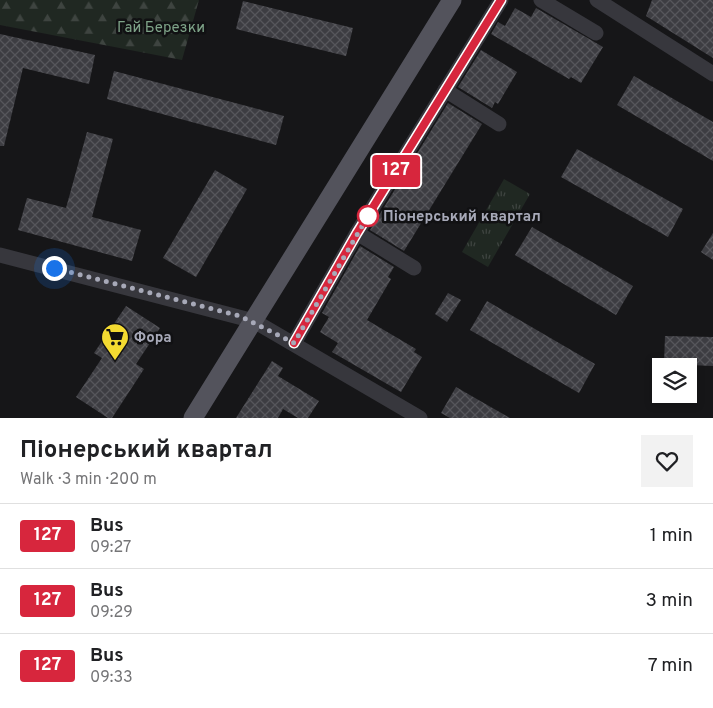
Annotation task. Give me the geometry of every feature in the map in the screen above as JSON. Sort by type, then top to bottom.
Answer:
[{"type":"main road","points":[[193,418],[452,0]]},
{"type":"street","points":[[294,343],[357,233],[501,0]]},
{"type":"street","points":[[541,0],[596,33]]},
{"type":"street","points":[[597,0],[713,74]]},
{"type":"street","points":[[445,90],[499,124]]},
{"type":"street","points":[[357,233],[414,268]]},
{"type":"street","points":[[0,254],[254,321],[294,343],[410,416]]},
{"type":"green space","name":"Гай Березки","points":[[0,0],[199,0],[182,60],[0,25]]},
{"type":"green space","points":[[504,179],[530,194],[488,267],[462,252]]},
{"type":"building","points":[[652,0],[713,0],[713,58],[646,16]]},
{"type":"building","points":[[243,1],[353,28],[346,56],[236,29]]},
{"type":"building","points":[[515,8],[531,17],[536,8],[603,47],[581,83],[571,77],[569,79],[491,34],[498,22],[505,26]]},
{"type":"building","points":[[0,34],[95,55],[89,84],[23,68],[4,146],[0,146]]},
{"type":"building","points":[[481,50],[517,72],[498,104],[495,102],[492,108],[458,87]]},
{"type":"building","points":[[114,71],[284,116],[276,145],[107,99]]},
{"type":"building","points":[[634,76],[713,122],[713,161],[617,105]]},
{"type":"building","points":[[448,103],[482,124],[404,251],[370,230]]},
{"type":"building","points":[[87,132],[113,139],[92,217],[141,230],[132,261],[18,230],[27,198],[66,208]]},
{"type":"building","points":[[577,149],[683,209],[668,237],[561,177]]},
{"type":"building","points":[[215,170],[247,189],[196,277],[163,258]]},
{"type":"building","points":[[532,227],[633,286],[616,315],[515,255]]},
{"type":"building","points":[[713,233],[713,260],[701,252]]},
{"type":"building","points":[[360,246],[394,267],[388,277],[391,279],[367,320],[416,349],[414,352],[422,357],[401,392],[332,352],[338,343],[320,332],[329,317],[322,313]]},
{"type":"building","points":[[448,293],[461,300],[447,322],[435,314]]},
{"type":"building","points":[[487,301],[595,364],[579,393],[470,330]]},
{"type":"building","points":[[126,306],[160,328],[136,364],[144,369],[112,418],[108,418],[76,397],[102,358],[94,353]]},
{"type":"building","points":[[665,336],[713,337],[713,366],[697,365],[697,358],[664,358]]},
{"type":"building","points":[[272,361],[283,368],[278,376],[319,401],[308,418],[298,418],[283,409],[278,418],[236,418]]},
{"type":"building","points":[[456,387],[510,418],[450,418],[441,413]]},
{"type":"bus line","name":"127","points":[[294,343],[357,233],[501,0]]},
{"type":"place","name":"Піонерський квартал","points":[[368,216]]},
{"type":"place","name":"Фора","points":[[115,361]]},
{"type":"route","points":[[54,268],[240,316],[254,321],[294,343],[368,216]]}]
